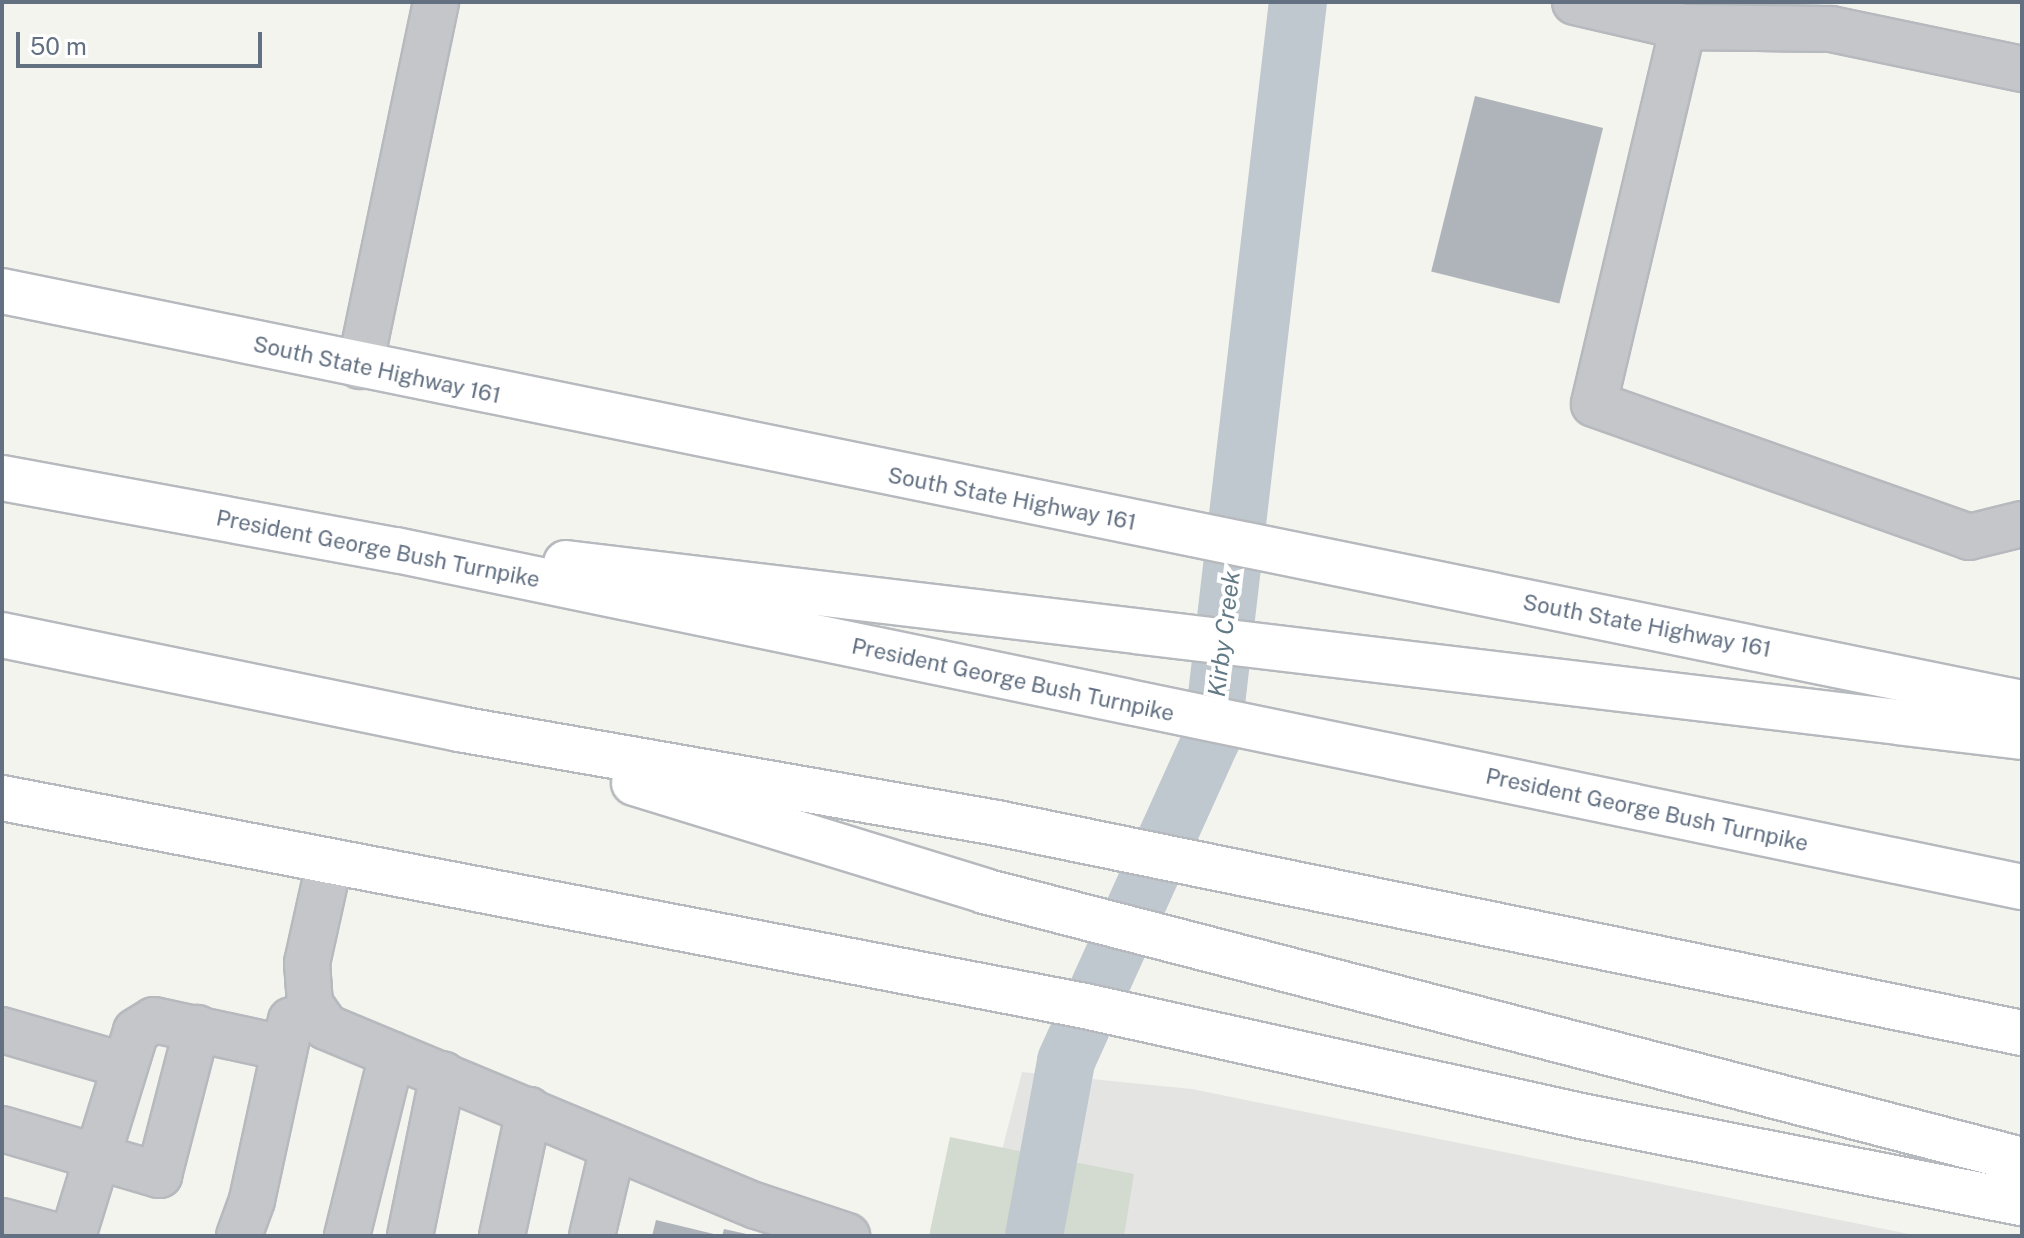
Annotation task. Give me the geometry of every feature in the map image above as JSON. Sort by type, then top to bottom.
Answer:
[{"type":"main road","points":[[2,274],[65,305]]},
{"type":"main road","name":"South State Highway 161","points":[[2,291],[688,435],[2022,703]]},
{"type":"main road","points":[[2,319],[65,305]]},
{"type":"main road","name":"President George Bush Turnpike","points":[[2,478],[396,550],[2022,887]]},
{"type":"main road","points":[[396,550],[648,569],[2022,737]]},
{"type":"main road","points":[[2,635],[459,729],[997,823],[2022,1033]]},
{"type":"main road","points":[[459,729],[984,891],[1217,954],[2022,1160]]},
{"type":"main road","points":[[2,798],[329,864],[1085,1006],[1581,1116],[2022,1203]]},
{"type":"lane","points":[[360,366],[436,2]]},
{"type":"lane","points":[[1575,2],[1683,27],[1835,16],[2022,69]]},
{"type":"lane","points":[[1683,27],[1594,404],[1969,537],[2022,524]]},
{"type":"lane","points":[[239,1236],[252,1200],[283,1048],[307,963],[329,864]]},
{"type":"lane","points":[[307,963],[310,1004],[326,1027],[613,1147],[847,1236]]},
{"type":"lane","points":[[73,1236],[136,1031],[154,1020],[283,1048]]},
{"type":"lane","points":[[2,1129],[159,1175],[197,1028]]},
{"type":"lane","points":[[4,1029],[125,1066]]},
{"type":"lane","points":[[347,1236],[392,1054]]},
{"type":"lane","points":[[410,1236],[443,1074]]},
{"type":"lane","points":[[502,1236],[529,1110]]},
{"type":"lane","points":[[592,1236],[613,1147]]},
{"type":"lane","points":[[4,1227],[57,1236]]},
{"type":"shaded area","points":[[1022,1072],[1192,1089],[1919,1236],[980,1236]]},
{"type":"shaded area","points":[[950,1137],[1134,1174],[1124,1236],[929,1236]]},
{"type":"building","points":[[1475,96],[1603,128],[1559,304],[1431,272]]},
{"type":"building","points":[[656,1220],[718,1235],[718,1236],[652,1236]]},
{"type":"building","points":[[724,1229],[751,1235],[722,1236]]},
{"type":"waterway","name":"Kirby Creek","points":[[1034,1236],[1066,1061],[1212,738],[1298,2]]}]
